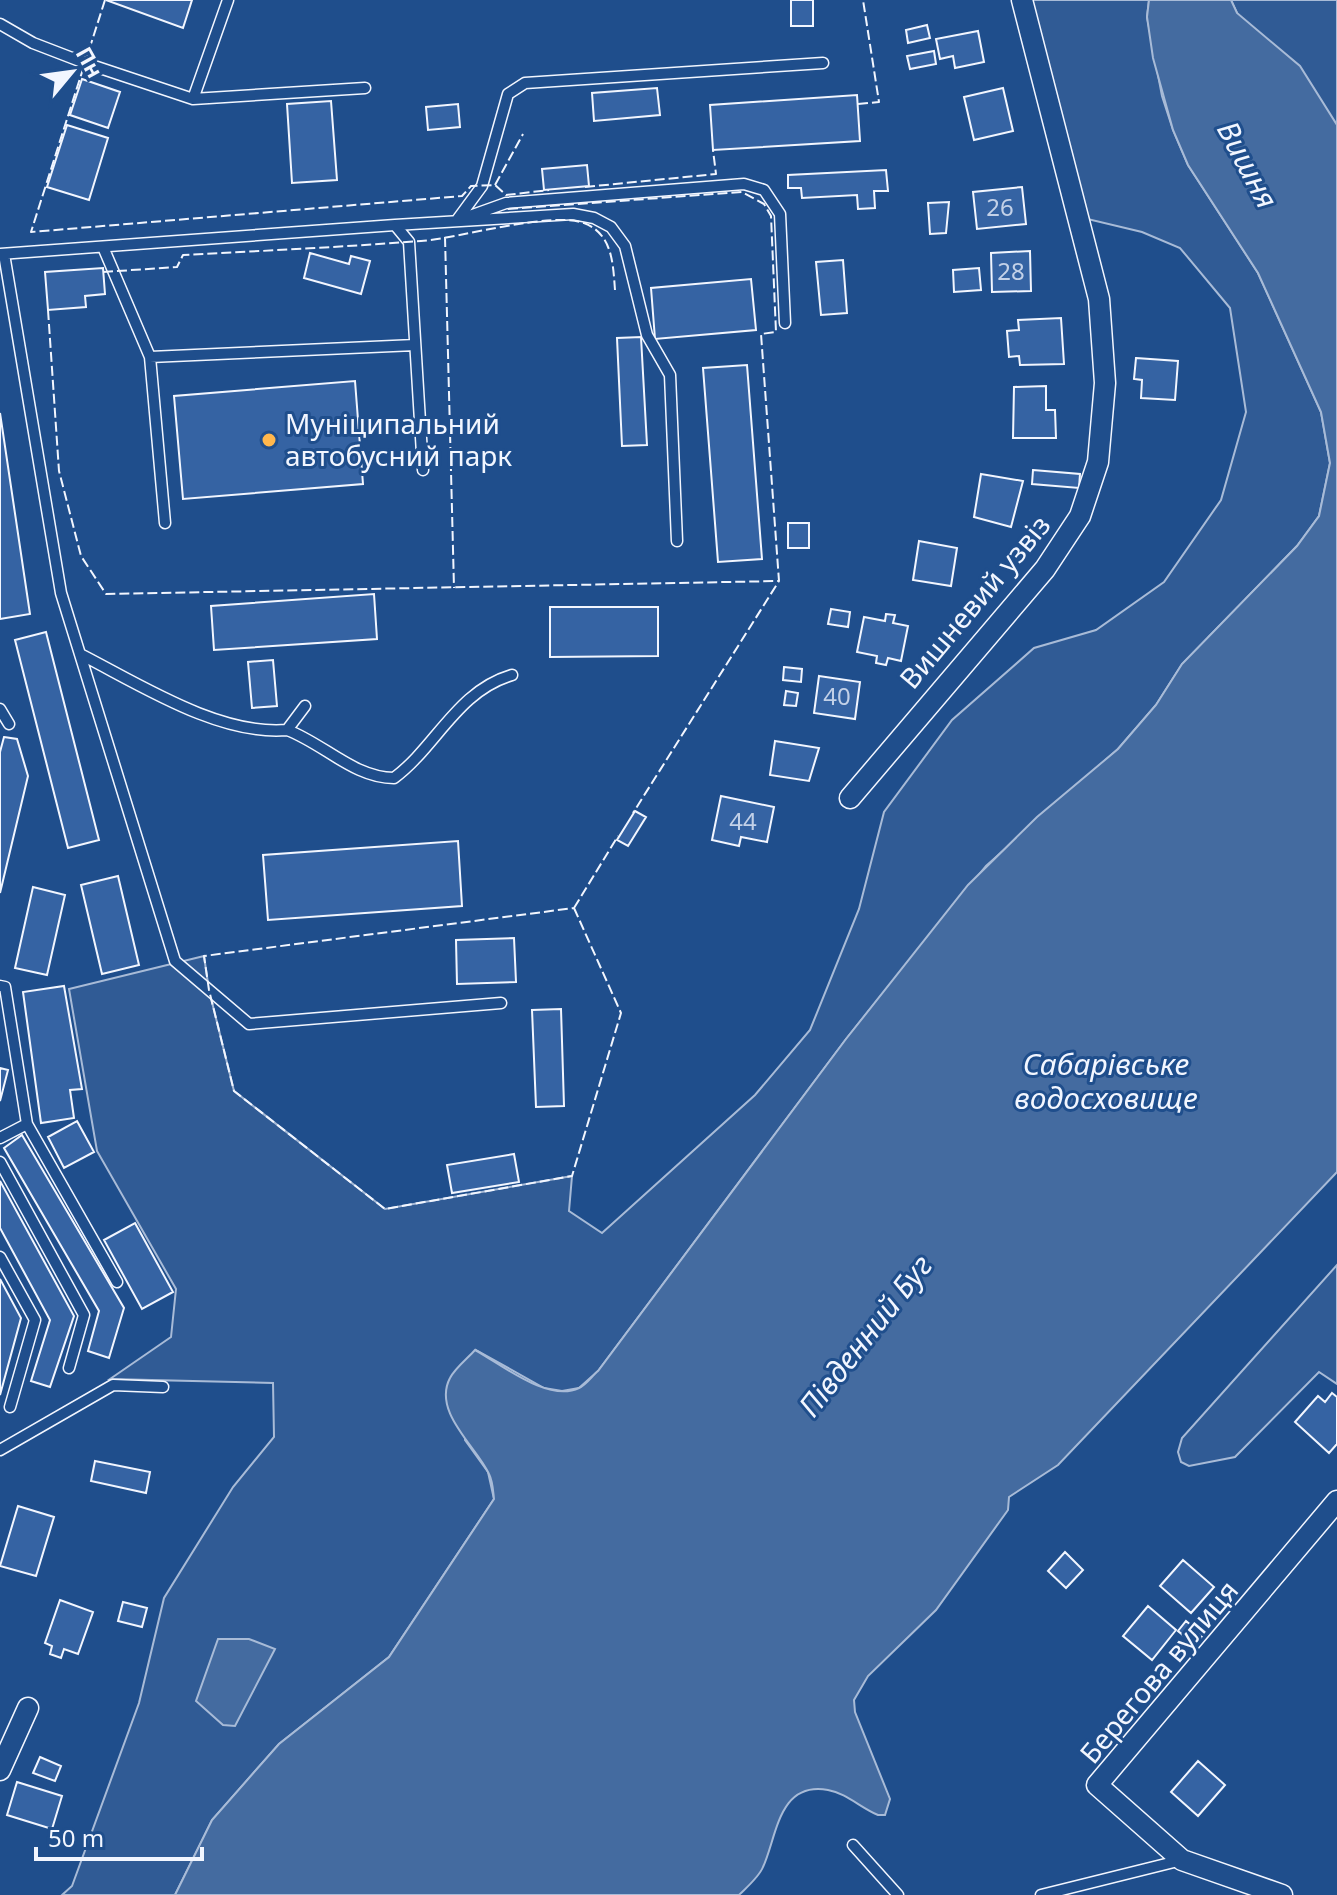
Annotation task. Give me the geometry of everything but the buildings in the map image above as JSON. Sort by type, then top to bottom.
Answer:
[{"type":"street","name":"Вишневий узвіз","points":[[850,798],[1045,569],[1080,516],[1098,462],[1105,383],[1099,299],[1022,0]]},
{"type":"street","name":"Берегова вулиця","points":[[1282,1895],[1182,1860],[1097,1785],[1337,1501]]},
{"type":"street","points":[[0,1770],[28,1708]]},
{"type":"lane","points":[[193,99],[228,0]]},
{"type":"lane","points":[[0,24],[33,43],[193,99],[365,88]]},
{"type":"lane","points":[[457,220],[482,186],[508,94],[525,83],[823,63]]},
{"type":"lane","points":[[457,220],[506,203],[744,184],[764,190],[780,214],[785,323]]},
{"type":"lane","points":[[501,1003],[249,1024],[175,961],[61,593],[2,254],[457,220],[573,214],[594,218],[611,227],[625,246],[647,335],[670,375],[677,541]]},
{"type":"lane","points":[[395,225],[409,242],[423,470]]},
{"type":"lane","points":[[103,247],[150,357],[165,523]]},
{"type":"lane","points":[[150,357],[415,345]]},
{"type":"lane","points":[[80,654],[193,711],[266,732],[287,730],[311,738],[367,775],[394,778],[466,702],[486,687],[512,675]]},
{"type":"lane","points":[[287,730],[305,706]]},
{"type":"lane","points":[[0,710],[9,724]]},
{"type":"lane","points":[[0,986],[5,987],[27,1124],[117,1282]]},
{"type":"lane","points":[[0,1138],[27,1124]]},
{"type":"lane","points":[[0,1162],[84,1315],[69,1368]]},
{"type":"lane","points":[[0,1257],[35,1320],[10,1407]]},
{"type":"lane","points":[[0,1450],[113,1385],[163,1387]]},
{"type":"lane","points":[[853,1845],[898,1895]]},
{"type":"lane","points":[[1041,1895],[1182,1860]]},
{"type":"shaded area","points":[[1022,0],[1149,0],[1147,17],[1162,96],[1173,130],[1188,165],[1258,273],[1321,412],[1330,463],[1319,516],[1297,546],[1182,664],[1156,705],[1118,749],[986,866],[846,1039],[598,1371],[579,1388],[562,1391],[544,1388],[476,1350],[465,1440],[488,1472],[494,1499],[389,1657],[279,1744],[212,1820],[175,1895],[62,1895],[72,1886],[139,1703],[164,1598],[233,1487],[274,1437],[273,1383],[110,1379],[171,1337],[176,1289],[97,1151],[69,989],[204,956],[209,990],[234,1091],[385,1209],[572,1176],[569,1211],[602,1233],[755,1095],[810,1030],[859,909],[884,812],[952,720],[1034,648],[1096,630],[1164,582],[1221,500],[1246,412],[1230,308],[1180,248],[1142,232],[1079,217]]},
{"type":"shaded area","points":[[1231,0],[1337,0],[1337,190],[1237,13]]},
{"type":"shaded area","points":[[1337,1265],[1337,1384],[1319,1372],[1235,1457],[1189,1466],[1181,1462],[1178,1452],[1182,1438]]},
{"type":"water","name":"Сабарівське водосховище","points":[[1149,0],[1231,0],[1237,13],[1300,66],[1337,125],[1337,1172],[1058,1465],[1009,1497],[1008,1510],[936,1610],[868,1676],[854,1700],[855,1712],[890,1799],[885,1815],[878,1815],[828,1790],[811,1789],[799,1794],[789,1802],[782,1814],[761,1871],[739,1895],[175,1895],[212,1820],[279,1744],[389,1657],[494,1499],[489,1474],[458,1429],[447,1404],[446,1391],[455,1371],[475,1350],[539,1386],[567,1391],[587,1383],[846,1039],[968,885],[1037,817],[1118,749],[1156,705],[1182,664],[1297,546],[1319,516],[1330,463],[1321,412],[1258,273],[1188,165],[1173,130],[1153,58],[1147,17]]},
{"type":"water","points":[[218,1639],[249,1639],[275,1649],[235,1726],[223,1725],[196,1701]]},
{"type":"fence","points":[[105,0],[31,232],[462,196],[471,186],[495,185],[506,195],[549,190]]},
{"type":"fence","points":[[858,104],[879,102],[863,0]]},
{"type":"fence","points":[[495,185],[523,134]]},
{"type":"fence","points":[[585,187],[716,174],[713,150]]},
{"type":"fence","points":[[508,209],[742,192],[764,204],[771,216],[776,332],[761,334],[779,581],[633,813]]},
{"type":"fence","points":[[103,272],[177,267],[183,255],[421,241],[528,223],[569,220],[594,228],[606,242],[615,290]]},
{"type":"fence","points":[[445,237],[454,588]]},
{"type":"fence","points":[[48,310],[59,471],[81,556],[106,594],[779,581]]},
{"type":"fence","points":[[574,908],[618,836]]},
{"type":"fence","points":[[574,908],[621,1013],[572,1176],[385,1209],[234,1091],[209,990],[204,956],[574,908]]},
{"type":"place","name":"Муніципальний автобусний парк","points":[[269,440]]},
{"type":"water label","name":"Вишня","points":[[1247,165]]},
{"type":"water label","name":"Південний Буг","points":[[866,1336]]}]
